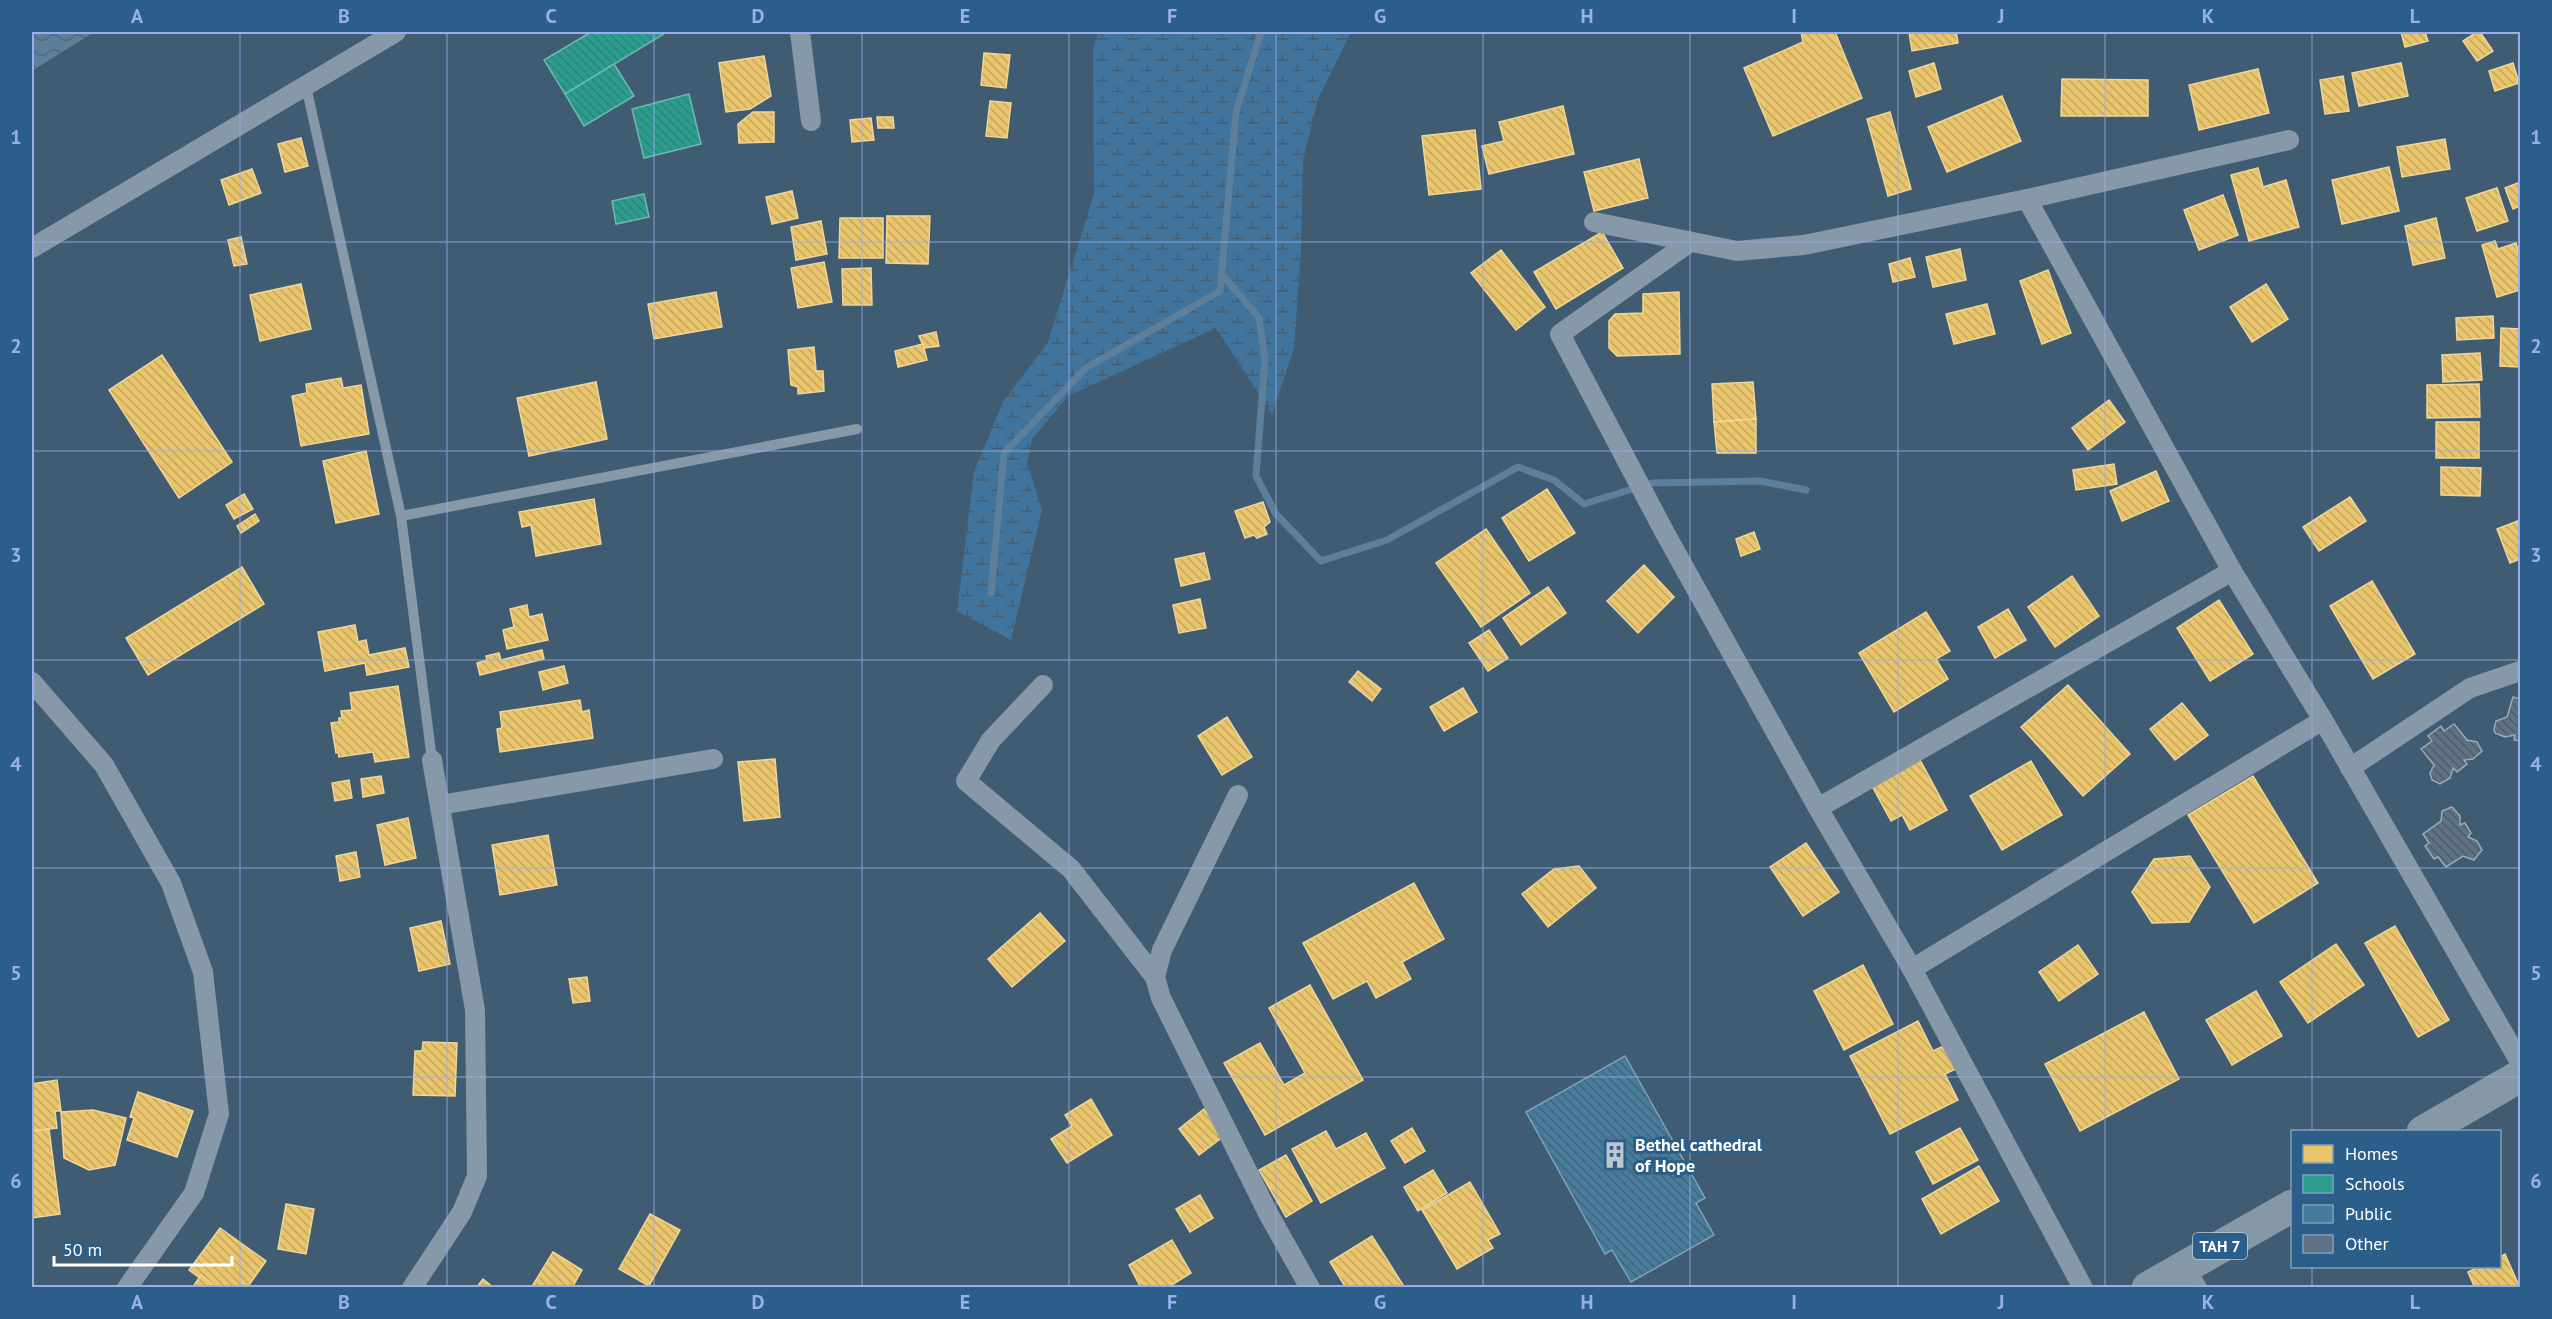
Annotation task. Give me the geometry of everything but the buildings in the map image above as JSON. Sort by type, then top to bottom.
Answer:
[{"type":"highway","points":[[2425,1130],[2520,1076]]},
{"type":"highway","name":"TAH 7","points":[[2148,1287],[2190,1277],[2291,1207]]},
{"type":"street","points":[[32,248],[396,32]]},
{"type":"street","points":[[800,32],[811,121]]},
{"type":"street","points":[[1594,222],[1737,251],[1804,245],[2027,199],[2289,140]]},
{"type":"street","points":[[2027,199],[2232,571],[2323,720],[2520,1062]]},
{"type":"street","points":[[1690,242],[1560,334],[1665,533],[1818,808],[1911,969],[2083,1287]]},
{"type":"street","points":[[1818,808],[2232,571]]},
{"type":"street","points":[[2350,768],[2470,688],[2520,670]]},
{"type":"street","points":[[32,682],[104,765],[171,883],[203,972],[219,1114],[194,1193],[128,1287]]},
{"type":"street","points":[[1043,685],[991,740],[966,781],[1071,869],[1155,977],[1161,998],[1269,1215],[1310,1287]]},
{"type":"street","points":[[1911,969],[2323,720]]},
{"type":"street","points":[[412,1287],[462,1212],[477,1176],[475,1010],[432,759]]},
{"type":"street","points":[[440,805],[713,759]]},
{"type":"street","points":[[1155,977],[1162,950],[1239,795]]},
{"type":"lane","points":[[306,86],[400,516],[432,759]]},
{"type":"lane","points":[[400,516],[857,429]]},
{"type":"green space","points":[[1098,32],[1351,32],[1318,99],[1303,160],[1301,251],[1294,348],[1272,414],[1216,328],[1068,396],[1032,439],[1027,462],[1042,510],[1011,640],[957,611],[974,472],[1003,402],[1048,342],[1094,194],[1093,50]]},
{"type":"water","points":[[32,32],[94,32],[32,71]]},
{"type":"waterway","points":[[991,593],[1004,453],[1086,368],[1220,291],[1236,112],[1261,32]]},
{"type":"waterway","points":[[1221,273],[1259,318],[1265,359],[1256,476],[1276,514],[1321,561],[1387,540],[1518,467],[1554,480],[1584,504],[1652,483],[1760,481],[1806,490]]},
{"type":"place","name":"Bethel cathedral of Hope","points":[[1615,1155]]}]
